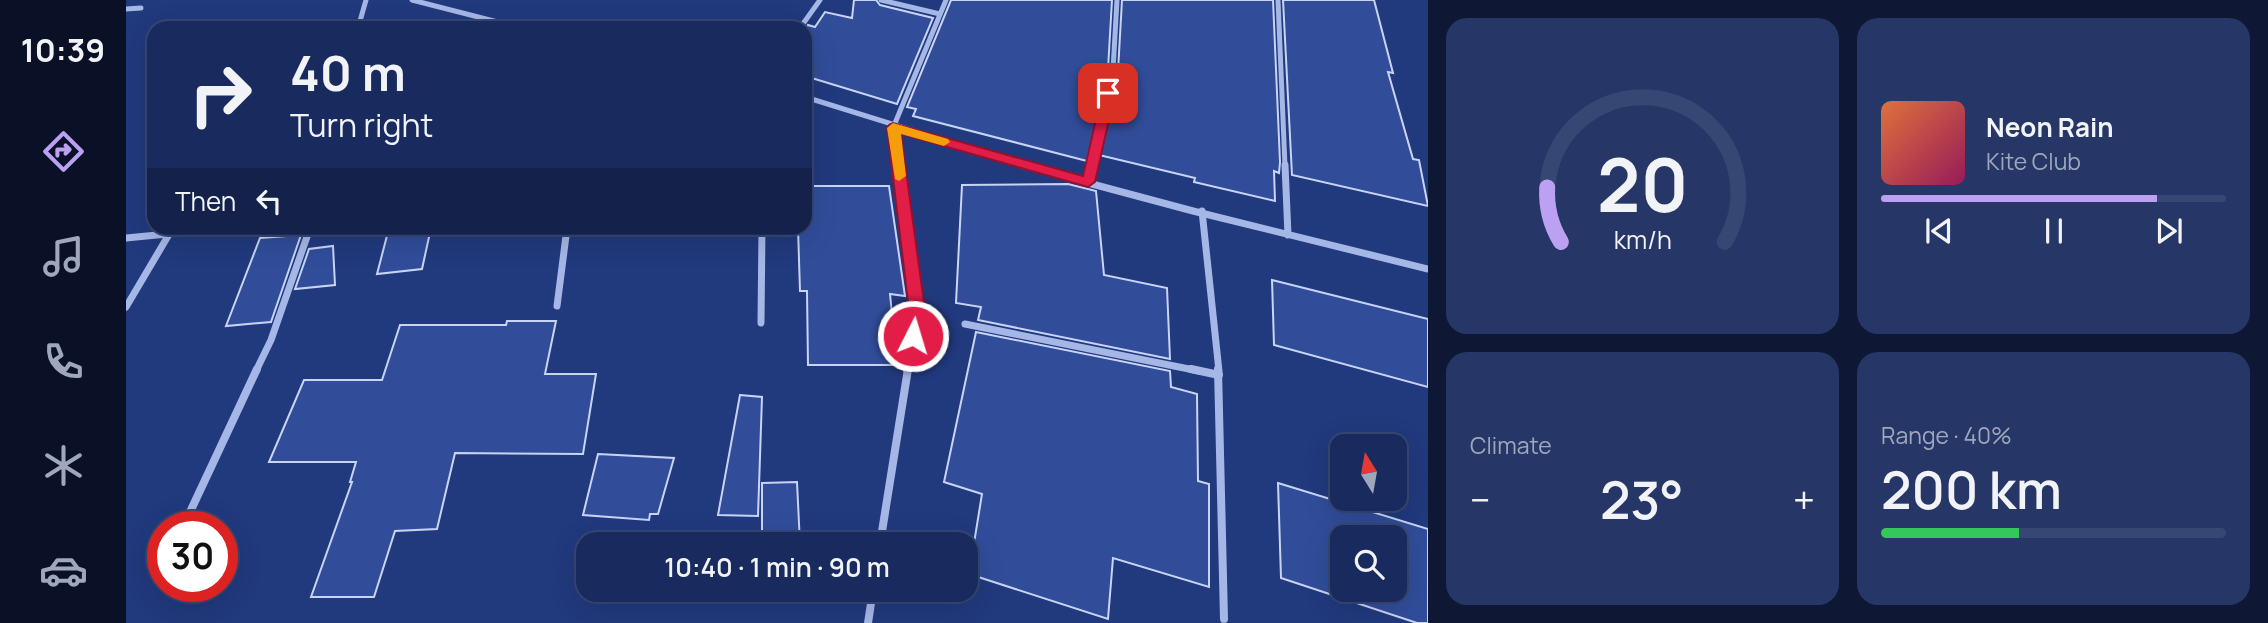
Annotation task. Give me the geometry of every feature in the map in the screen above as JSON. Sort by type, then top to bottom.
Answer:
[{"type":"street","points":[[360,21],[366,0]]},
{"type":"street","points":[[412,0],[494,21]]},
{"type":"street","points":[[805,21],[820,0]]},
{"type":"street","points":[[881,0],[940,14]]},
{"type":"street","points":[[882,532],[917,310],[893,128],[946,0]]},
{"type":"street","points":[[1088,182],[1113,71],[1117,0]]},
{"type":"street","points":[[1278,0],[1288,235]]},
{"type":"street","points":[[126,9],[141,8]]},
{"type":"street","points":[[812,99],[893,128],[1088,182],[1428,269]]},
{"type":"street","points":[[1202,211],[1219,375],[1224,619]]},
{"type":"street","points":[[126,238],[147,234]]},
{"type":"street","points":[[126,307],[169,235]]},
{"type":"street","points":[[191,511],[271,341],[308,235]]},
{"type":"street","points":[[557,306],[566,235]]},
{"type":"street","points":[[761,323],[762,235]]},
{"type":"street","points":[[965,324],[1219,375]]},
{"type":"street","points":[[868,623],[871,602]]},
{"type":"building","points":[[854,0],[876,0],[880,5],[933,18],[897,104],[812,78],[812,26],[815,27],[825,12],[852,18]]},
{"type":"building","points":[[951,0],[1112,0],[1108,69],[1087,161],[913,116],[916,109],[907,107]]},
{"type":"building","points":[[1122,0],[1273,0],[1280,162],[1279,173],[1274,171],[1275,201],[1099,155],[1118,71]]},
{"type":"building","points":[[1283,0],[1374,0],[1393,73],[1388,72],[1413,159],[1419,160],[1428,206],[1292,175]]},
{"type":"building","points":[[1068,184],[1096,191],[1104,275],[1167,288],[1170,359],[978,320],[981,307],[956,303],[962,185]]},
{"type":"building","points":[[812,186],[889,186],[905,296],[890,294],[897,365],[808,365],[807,291],[800,291],[798,235],[812,235]]},
{"type":"building","points":[[301,235],[271,322],[226,326],[260,238]]},
{"type":"building","points":[[387,235],[429,235],[422,269],[377,274]]},
{"type":"building","points":[[333,246],[335,285],[295,289],[309,249]]},
{"type":"building","points":[[1272,280],[1428,319],[1428,387],[1274,345]]},
{"type":"building","points":[[507,321],[556,321],[545,374],[596,374],[583,454],[455,453],[437,529],[395,531],[374,597],[311,597],[352,482],[356,462],[269,462],[304,380],[382,380],[400,325],[506,325]]},
{"type":"building","points":[[976,332],[1170,371],[1171,387],[1197,394],[1198,481],[1209,484],[1209,587],[1113,558],[1108,619],[978,577],[978,532],[976,532],[982,494],[944,482]]},
{"type":"building","points":[[740,395],[762,397],[758,516],[718,515]]},
{"type":"building","points":[[598,454],[674,458],[658,514],[650,514],[649,520],[583,515]]},
{"type":"building","points":[[797,482],[799,532],[762,532],[762,483]]},
{"type":"building","points":[[1278,483],[1330,499],[1330,511],[1369,511],[1428,529],[1428,623],[1417,623],[1354,602],[1407,602],[1407,525],[1330,525],[1330,594],[1281,578]]},
{"type":"slow traffic","points":[[899,176],[893,128],[944,142]]},
{"type":"route","points":[[913,336],[917,310],[893,128],[1088,182],[1108,93]]}]
